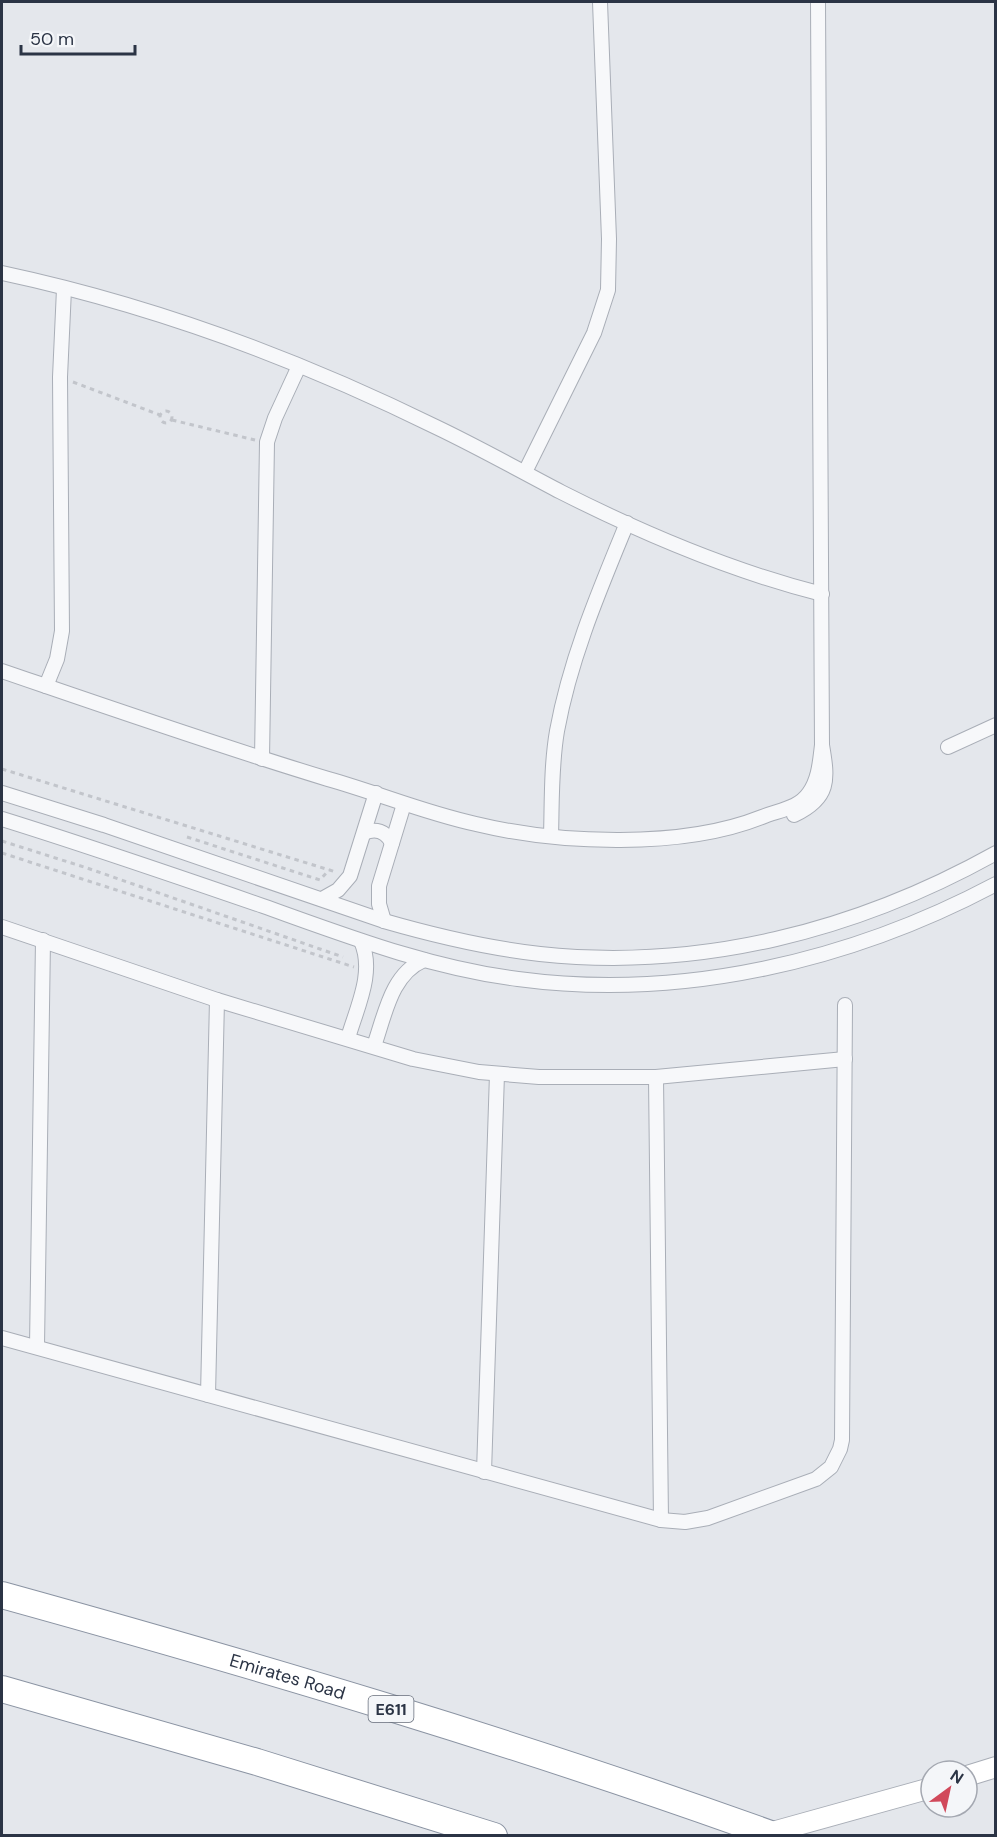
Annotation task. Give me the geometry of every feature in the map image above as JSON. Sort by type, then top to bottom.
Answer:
[{"type":"highway","name":"Emirates Road","points":[[2,1595],[228,1659],[445,1725],[772,1834]]},
{"type":"highway","points":[[2,1689],[257,1762],[494,1836]]},
{"type":"street","points":[[525,472],[594,333],[608,290],[609,239],[600,2]]},
{"type":"street","points":[[2,671],[262,759],[477,825],[551,836],[605,839],[658,838],[750,822],[794,806],[802,800],[814,784],[822,745],[818,2]]},
{"type":"street","points":[[2,273],[190,325],[299,366],[436,426],[627,523],[735,568],[780,584],[822,594]]},
{"type":"street","points":[[46,686],[57,659],[62,631],[60,377],[64,289]]},
{"type":"street","points":[[262,759],[267,442],[275,418],[299,366]]},
{"type":"street","points":[[551,836],[554,756],[564,698],[592,610],[627,523]]},
{"type":"street","points":[[948,747],[996,725]]},
{"type":"street","points":[[2,793],[104,825],[384,921],[464,942],[540,954],[618,958],[692,954],[764,943],[834,925],[910,896],[996,853]]},
{"type":"street","points":[[322,899],[338,890],[350,876],[376,793]]},
{"type":"street","points":[[384,921],[379,903],[379,886],[404,804]]},
{"type":"street","points":[[2,819],[93,847],[361,941],[424,960],[484,974],[552,983],[622,985],[690,981],[789,963],[853,945],[924,918],[996,884]]},
{"type":"street","points":[[364,833],[380,831],[390,838],[392,843]]},
{"type":"street","points":[[2,927],[217,1000],[413,1059],[497,1074],[560,1078],[656,1077],[845,1059]]},
{"type":"street","points":[[37,1346],[43,940]]},
{"type":"street","points":[[348,1038],[367,972],[367,957],[361,941]]},
{"type":"street","points":[[374,1046],[397,983],[408,968],[424,960]]},
{"type":"street","points":[[208,1395],[217,1000]]},
{"type":"street","points":[[2,1338],[661,1520],[685,1522],[708,1518],[816,1479],[831,1467],[840,1449],[845,1005]]},
{"type":"street","points":[[484,1472],[497,1074]]},
{"type":"street","points":[[656,1077],[661,1520]]},
{"type":"street","points":[[979,1772],[996,1767]]},
{"type":"street","points":[[772,1834],[919,1791]]},
{"type":"path","points":[[60,377],[160,415],[164,423],[167,424],[172,420]]},
{"type":"path","points":[[160,415],[162,412],[168,412],[172,420]]},
{"type":"path","points":[[172,420],[267,442]]},
{"type":"path","points":[[2,770],[350,876]]},
{"type":"path","points":[[2,841],[87,867],[343,957]]},
{"type":"path","points":[[2,853],[367,972]]}]
